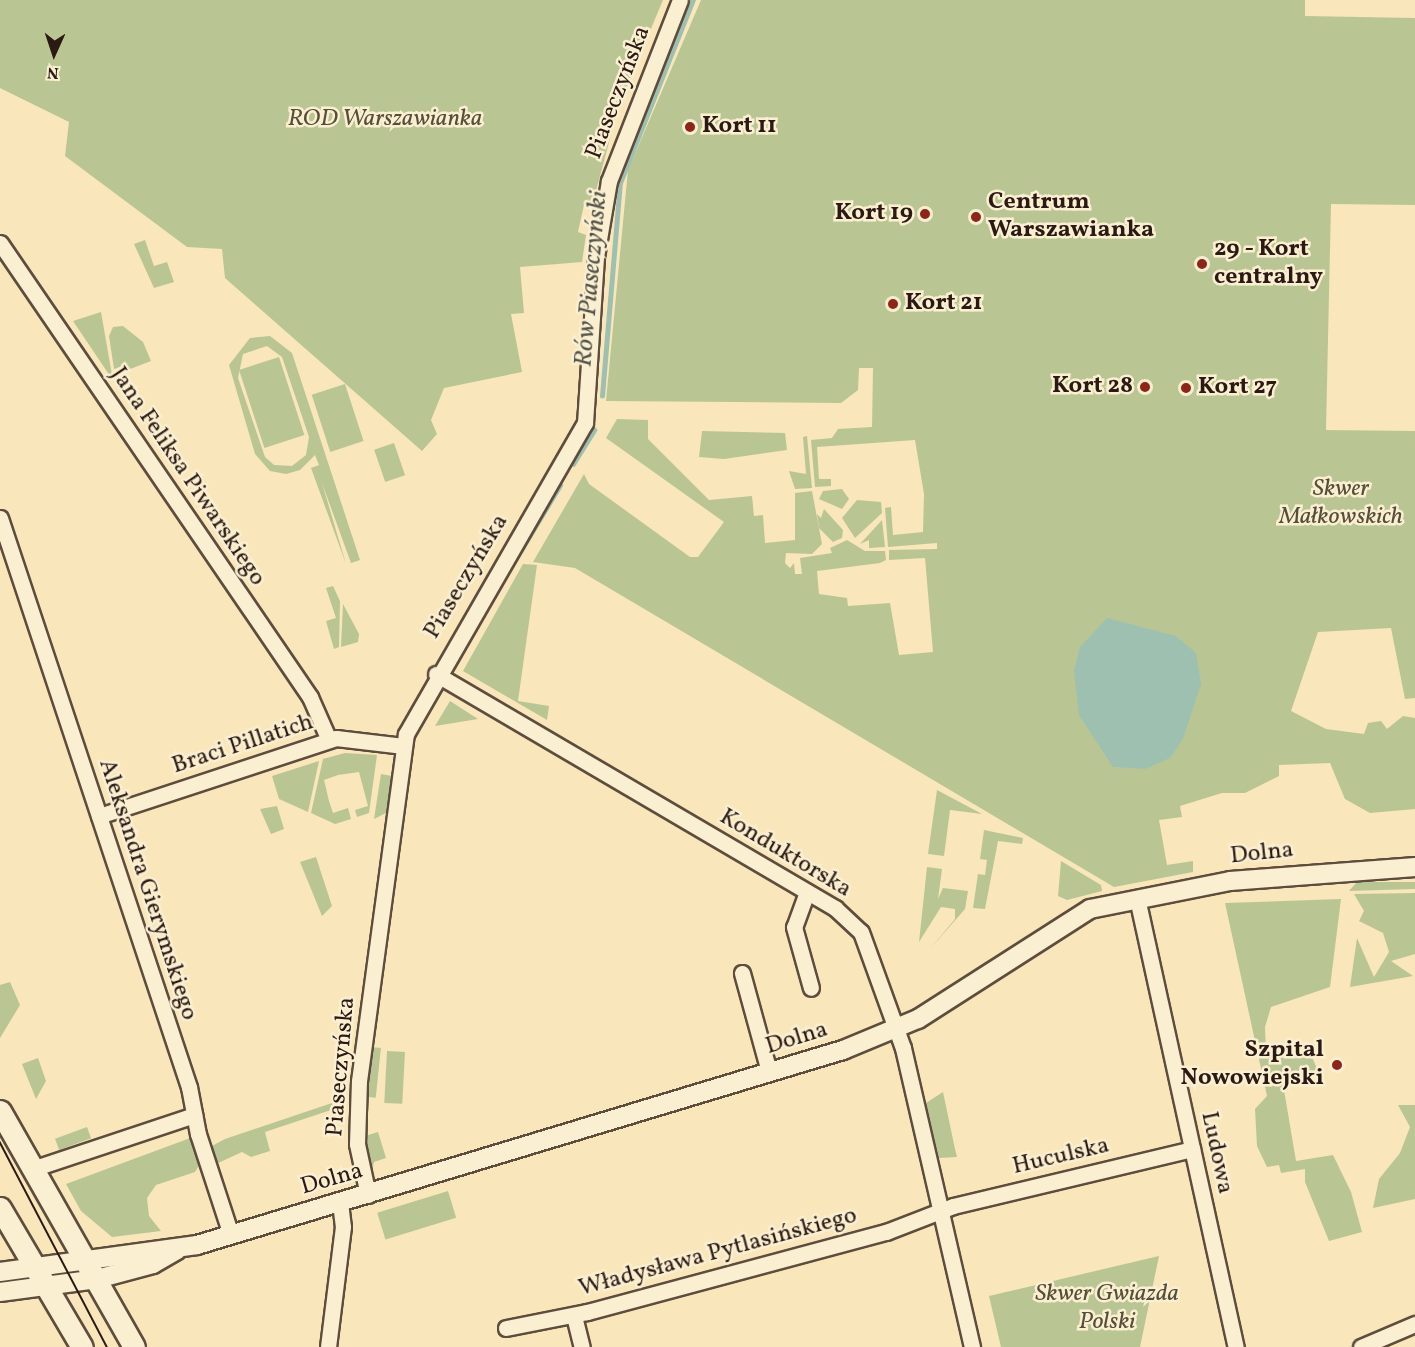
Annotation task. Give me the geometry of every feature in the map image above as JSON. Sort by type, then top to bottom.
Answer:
[{"type":"main road","points":[[0,1111],[134,1347]]},
{"type":"main road","points":[[0,1208],[82,1347]]},
{"type":"street","name":"Piaseczyńska","points":[[368,1195],[357,1144],[359,1074],[404,746],[411,720],[436,674],[585,423],[596,257],[609,181],[680,0]]},
{"type":"street","name":"Jana Feliksa Piwarskiego","points":[[0,243],[310,697],[329,740]]},
{"type":"street","name":"Aleksandra Gierymskiego","points":[[0,518],[99,816],[231,1235]]},
{"type":"street","name":"Konduktorska","points":[[436,674],[807,892],[861,932],[898,1030],[972,1347]]},
{"type":"street","name":"Braci Pillatich","points":[[99,816],[329,740],[404,746]]},
{"type":"street","name":"Dolna","points":[[0,1272],[82,1257],[177,1250],[368,1195],[898,1030],[1072,918],[1137,898],[1240,879],[1415,867]]},
{"type":"street","points":[[807,892],[794,927],[812,988]]},
{"type":"street","name":"Ludowa","points":[[1137,898],[1236,1347]]},
{"type":"street","points":[[742,973],[769,1072]]},
{"type":"street","points":[[32,1169],[194,1115]]},
{"type":"street","name":"Huculska","points":[[941,1212],[1192,1149]]},
{"type":"street","points":[[328,1347],[343,1227],[340,1203]]},
{"type":"street","name":"Władysława Pytlasińskiego","points":[[506,1328],[562,1313],[574,1316],[941,1212]]},
{"type":"street","name":"Dolna","points":[[0,1292],[97,1279],[153,1264],[177,1250]]},
{"type":"street","points":[[574,1316],[582,1347]]},
{"type":"street","points":[[1360,1347],[1415,1324]]},
{"type":"green space","name":"ROD Warszawianka","points":[[0,0],[663,0],[619,105],[593,202],[585,200],[578,232],[586,235],[582,262],[520,267],[524,313],[511,314],[522,372],[444,388],[431,420],[437,434],[422,451],[225,278],[222,249],[187,247],[65,156],[69,122],[0,88]]},
{"type":"green space","name":"Skwer Małkowskich","points":[[701,0],[1305,0],[1305,16],[1415,18],[1415,205],[1331,204],[1326,430],[1415,431],[1415,698],[1405,699],[1391,628],[1318,632],[1291,711],[1326,729],[1364,734],[1368,723],[1381,721],[1387,729],[1403,716],[1415,718],[1415,809],[1370,813],[1345,799],[1330,763],[1279,765],[1279,776],[1245,793],[1222,793],[1180,806],[1182,817],[1159,820],[1167,865],[1193,861],[1193,872],[1114,887],[575,568],[533,562],[584,474],[589,484],[690,557],[698,557],[724,522],[606,438],[617,419],[648,420],[648,439],[709,500],[752,496],[754,516],[763,515],[765,543],[795,540],[795,493],[812,491],[822,544],[812,554],[786,553],[785,563],[790,568],[794,563],[795,574],[802,574],[800,558],[832,553],[830,548],[847,540],[865,551],[885,551],[886,560],[880,563],[817,571],[819,594],[847,598],[848,606],[890,603],[899,655],[933,652],[925,558],[889,560],[889,550],[937,549],[937,543],[888,547],[885,508],[891,507],[893,535],[923,532],[924,494],[915,440],[817,447],[819,479],[831,479],[831,486],[815,487],[811,440],[832,438],[838,429],[872,427],[873,368],[859,368],[858,390],[841,403],[606,401],[628,170]]},
{"type":"green space","points":[[145,240],[154,266],[167,262],[174,282],[154,288],[134,244]]},
{"type":"green space","points":[[101,312],[112,375],[110,376],[73,321]]},
{"type":"green space","points":[[123,326],[143,342],[151,361],[125,371],[123,366],[114,369],[109,336],[113,327]]},
{"type":"green space","points":[[270,336],[292,353],[360,560],[351,563],[322,483],[346,564],[311,468],[319,465],[315,455],[300,470],[286,474],[270,471],[255,454],[229,365],[250,338]],"holes":[[[267,346],[282,357],[309,437],[306,455],[292,466],[274,465],[265,457],[238,378],[243,354]]]},
{"type":"green space","points":[[279,357],[304,435],[264,448],[239,370]]},
{"type":"green space","points":[[345,384],[364,441],[330,452],[312,395]]},
{"type":"green space","points":[[702,431],[785,433],[787,450],[724,459],[699,457]]},
{"type":"green space","points":[[807,436],[812,488],[795,489],[789,471],[806,474],[803,437]]},
{"type":"green space","points":[[394,443],[405,475],[385,482],[374,450]]},
{"type":"green space","points":[[842,489],[849,499],[842,509],[819,499],[823,491]]},
{"type":"green space","points":[[857,500],[881,502],[882,513],[855,538],[842,518]]},
{"type":"green space","points":[[824,509],[843,530],[842,538],[833,542],[819,528],[817,514],[821,518]]},
{"type":"green space","points":[[882,520],[885,547],[869,548],[869,540],[860,544]]},
{"type":"green space","points":[[523,564],[537,565],[518,701],[549,706],[547,720],[463,671]]},
{"type":"green space","points":[[333,586],[340,601],[339,647],[334,649],[326,621],[336,618],[326,588]]},
{"type":"green space","points":[[343,604],[359,634],[358,642],[341,647]]},
{"type":"green space","points":[[450,701],[478,719],[435,726]]},
{"type":"green space","points":[[345,753],[377,755],[369,813],[357,817],[355,810],[368,806],[359,772],[338,775],[324,780],[329,801],[333,813],[348,808],[351,819],[335,824],[311,813],[323,759]]},
{"type":"green space","points":[[319,761],[308,812],[279,799],[272,776]]},
{"type":"green space","points":[[381,774],[392,776],[386,813],[374,819]]},
{"type":"green space","points":[[937,790],[982,814],[950,810],[944,856],[928,854]]},
{"type":"green space","points":[[277,806],[284,829],[271,834],[260,809]]},
{"type":"green space","points":[[984,830],[1023,838],[1022,844],[998,841],[985,909],[973,908],[978,874],[985,875],[987,860],[980,859]]},
{"type":"green space","points":[[316,857],[332,906],[322,916],[300,862]]},
{"type":"green space","points":[[1061,861],[1101,885],[1102,891],[1067,900],[1058,896]]},
{"type":"green space","points":[[927,867],[942,869],[938,899],[943,888],[968,891],[965,909],[930,949],[955,919],[955,909],[941,907],[919,942]]},
{"type":"green space","points":[[1357,882],[1415,882],[1415,889],[1349,891]]},
{"type":"green space","points":[[1415,893],[1415,954],[1391,961],[1413,976],[1350,987],[1357,938],[1374,977],[1389,952],[1383,933],[1359,921],[1364,911],[1354,894]]},
{"type":"green space","points":[[1341,899],[1330,987],[1271,1007],[1265,1027],[1266,1054],[1288,1050],[1312,1057],[1318,1071],[1282,1078],[1296,1161],[1333,1155],[1351,1192],[1362,1232],[1329,1241],[1305,1182],[1305,1169],[1281,1173],[1279,1165],[1267,1167],[1257,1146],[1255,1109],[1267,1096],[1225,903]]},
{"type":"green space","points":[[10,982],[20,1005],[0,1038],[0,985]]},
{"type":"green space","points":[[371,1047],[381,1048],[376,1098],[366,1097]]},
{"type":"green space","points":[[387,1051],[405,1052],[402,1104],[384,1103]]},
{"type":"green space","points":[[38,1058],[46,1081],[36,1099],[22,1064]]},
{"type":"green space","points":[[943,1092],[957,1157],[939,1158],[926,1103]]},
{"type":"green space","points":[[332,1103],[334,1109],[265,1132],[270,1151],[251,1157],[242,1152],[216,1164],[210,1147],[225,1139]]},
{"type":"green space","points":[[1398,1105],[1415,1105],[1415,1199],[1373,1208],[1379,1179],[1400,1153],[1410,1127]]},
{"type":"green space","points":[[87,1127],[91,1138],[59,1150],[55,1139]]},
{"type":"green space","points":[[378,1132],[386,1158],[374,1162],[372,1171],[365,1136]]},
{"type":"green space","points":[[193,1137],[201,1162],[195,1172],[156,1185],[147,1198],[149,1216],[161,1231],[112,1237],[81,1211],[66,1184]]},
{"type":"green space","points":[[448,1191],[456,1218],[385,1239],[377,1213]]},
{"type":"green space","name":"Skwer Gwiazda Polski","points":[[1159,1256],[1140,1347],[1001,1347],[989,1296]]},
{"type":"shaded area","points":[[1107,618],[1176,636],[1196,653],[1201,684],[1183,739],[1170,758],[1145,769],[1113,767],[1079,715],[1074,671],[1080,647]]},
{"type":"waterway","name":"Rów Piaseczyński","points":[[602,396],[620,183],[693,0]]},
{"type":"waterway","name":"Rów Piaseczyński","points":[[573,464],[594,430]]},
{"type":"waterway","name":"Rów Piaseczyński","points":[[497,590],[560,485]]},
{"type":"tram line","points":[[0,1142],[107,1347]]},
{"type":"place","name":"Kort 11","points":[[690,127]]},
{"type":"place","name":"Kort 19","points":[[925,214]]},
{"type":"place","name":"Centrum Warszawianka","points":[[976,217]]},
{"type":"place","name":"29 - Kort centralny","points":[[1202,264]]},
{"type":"place","name":"Kort 21","points":[[893,304]]},
{"type":"place","name":"Kort 28","points":[[1145,387]]},
{"type":"place","name":"Kort 27","points":[[1186,388]]},
{"type":"place","name":"Szpital Nowowiejski","points":[[1337,1065]]}]
